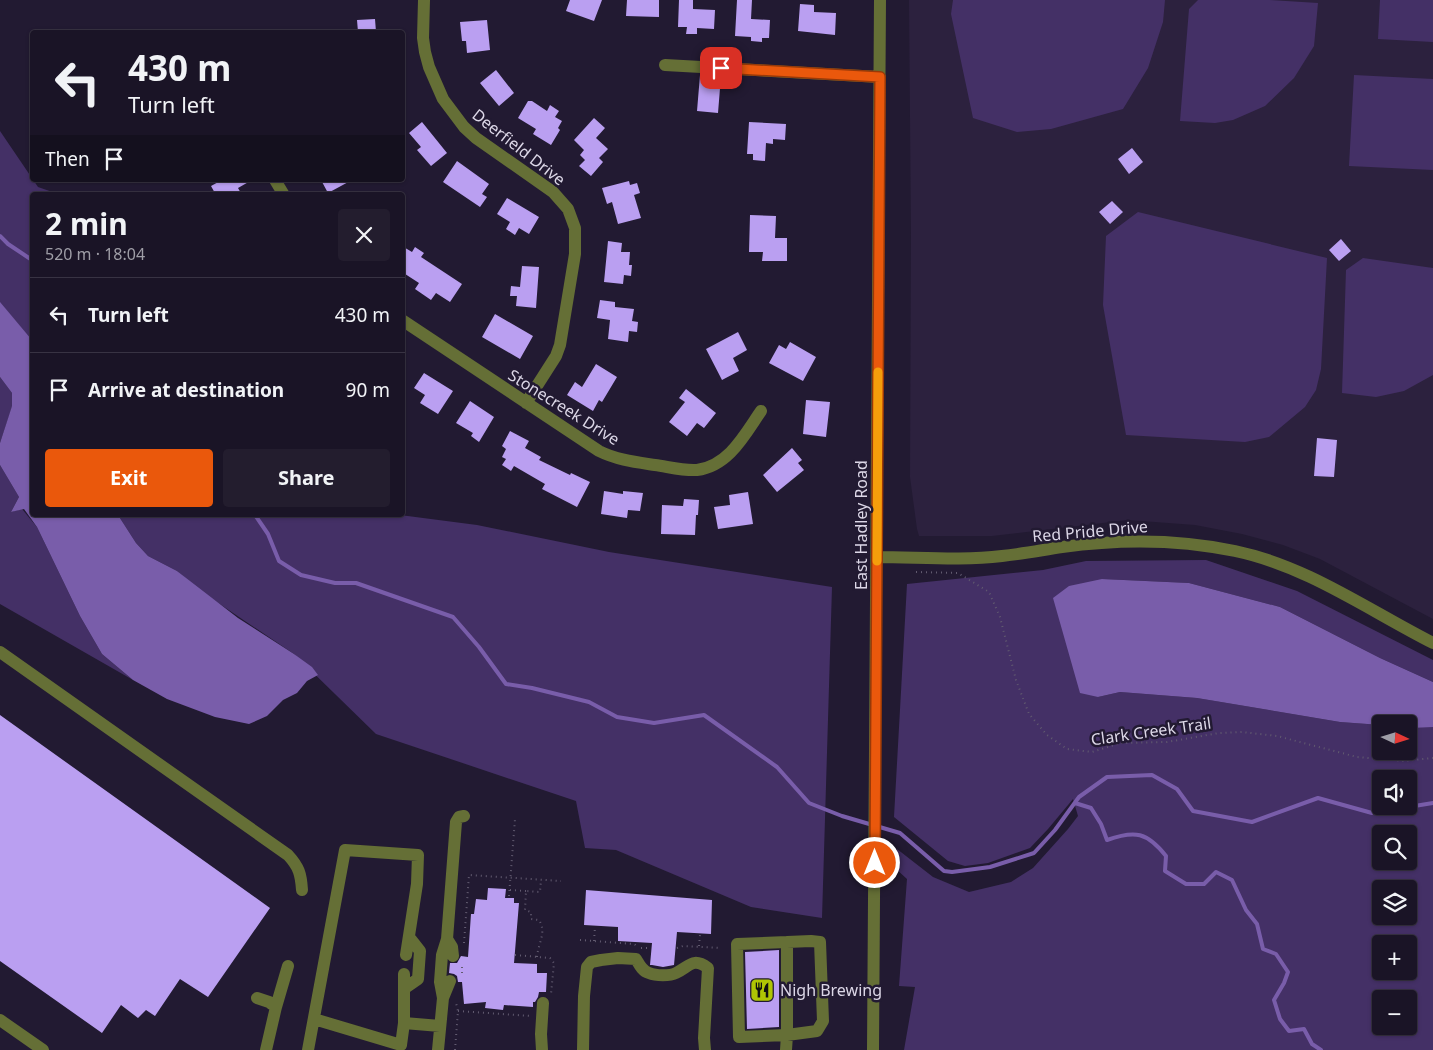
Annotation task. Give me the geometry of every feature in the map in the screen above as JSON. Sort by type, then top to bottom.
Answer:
[{"type":"street","name":"Deerfield Drive","points":[[424,0],[423,38],[425,52],[432,75],[443,99],[464,127],[476,138],[563,201],[575,228],[575,254],[560,345],[556,356],[526,402]]},
{"type":"street","name":"East Hadley Road","points":[[873,1050],[880,0]]},
{"type":"street","points":[[665,65],[880,77]]},
{"type":"street","name":"Stonecreek Drive","points":[[405,322],[607,456],[626,461],[688,470],[709,467],[726,457],[735,448],[761,411]]},
{"type":"street","name":"Red Pride Drive","points":[[877,557],[965,558],[1001,556],[1106,542],[1153,541],[1236,551],[1277,564],[1321,582],[1433,643]]},
{"type":"street","points":[[0,652],[288,855],[297,865],[302,890]]},
{"type":"street","points":[[448,999],[440,982],[442,956],[448,939],[456,822],[459,817],[464,816]]},
{"type":"street","points":[[308,1050],[345,850],[418,855],[417,884],[406,955]]},
{"type":"street","points":[[405,988],[418,979],[420,951],[409,937]]},
{"type":"street","points":[[448,939],[458,960]]},
{"type":"street","points":[[786,1050],[787,942]]},
{"type":"street","points":[[820,942],[824,1021],[817,1031],[787,1035],[739,1037],[737,944],[820,942]]},
{"type":"street","points":[[583,1050],[587,967],[592,962],[601,960],[636,958],[650,954]]},
{"type":"street","points":[[675,955],[691,963],[702,964],[708,968],[705,1050]]},
{"type":"street","points":[[636,958],[643,969],[649,974],[670,975],[691,963]]},
{"type":"street","points":[[266,1050],[288,966]]},
{"type":"street","points":[[314,1018],[401,1046],[404,1023],[404,974]]},
{"type":"street","points":[[438,1050],[440,1026],[448,999],[450,982]]},
{"type":"street","points":[[257,998],[269,1002],[276,1007]]},
{"type":"street","points":[[542,1050],[535,1033],[546,1006]]},
{"type":"street","points":[[0,1020],[43,1050]]},
{"type":"street","points":[[404,1023],[440,1026]]},
{"type":"path","name":"Clark Creek Trail","points":[[916,572],[958,573],[989,592],[1000,617],[1016,680],[1030,714],[1047,735],[1067,749],[1092,752],[1121,743],[1167,742],[1219,733],[1242,732],[1276,736],[1357,757],[1404,761],[1433,758]]},
{"type":"path","points":[[509,896],[514,819]]},
{"type":"path","points":[[464,944],[469,875],[561,881]]},
{"type":"path","points":[[510,890],[540,892],[540,880]]},
{"type":"path","points":[[526,891],[525,910],[531,912],[531,919],[539,920],[544,933],[538,947],[537,957]]},
{"type":"path","points":[[594,941],[595,927]]},
{"type":"path","points":[[699,946],[700,935]]},
{"type":"path","points":[[580,940],[634,944],[650,954]]},
{"type":"path","points":[[675,955],[683,946],[720,948]]},
{"type":"path","points":[[458,1010],[546,1006],[554,963],[550,958],[515,955]]},
{"type":"path","points":[[458,960],[462,973]]},
{"type":"path","points":[[448,999],[458,1010],[454,1050]]},
{"type":"shaded area","points":[[909,0],[1433,0],[1433,619],[1320,559],[1283,545],[1242,534],[1195,525],[1128,520],[992,536],[919,536],[910,477],[911,234]]},
{"type":"shaded area","points":[[953,0],[1165,0],[1163,22],[1148,68],[1123,109],[1051,129],[1017,132],[973,118],[951,14]]},
{"type":"shaded area","points":[[1198,0],[1270,0],[1318,3],[1314,46],[1294,78],[1265,106],[1233,120],[1215,123],[1180,121],[1189,9]]},
{"type":"shaded area","points":[[1380,0],[1433,0],[1433,42],[1378,39]]},
{"type":"shaded area","points":[[1354,75],[1433,79],[1433,170],[1349,166]]},
{"type":"shaded area","points":[[0,131],[30,175],[30,182],[35,182],[38,187],[52,192],[30,192],[30,338],[0,303]]},
{"type":"shaded area","points":[[1138,212],[1327,258],[1321,369],[1316,390],[1305,407],[1269,437],[1245,442],[1126,435],[1103,305],[1106,236]]},
{"type":"shaded area","points":[[1363,258],[1433,268],[1433,375],[1404,391],[1376,397],[1342,393],[1346,270]]},
{"type":"shaded area","points":[[0,302],[30,338],[30,517],[119,517],[136,543],[148,556],[177,571],[238,618],[312,667],[318,675],[307,681],[297,693],[283,700],[267,716],[249,724],[215,717],[167,699],[133,680],[102,654],[80,616],[37,527],[24,509],[11,512],[19,497],[0,465],[0,443],[12,406],[12,393],[0,377]]},
{"type":"shaded area","points":[[0,377],[12,393],[12,407],[0,443]]},
{"type":"shaded area","points":[[0,465],[19,497],[11,512],[22,509],[37,527],[80,616],[102,654],[133,680],[0,604]]},
{"type":"shaded area","points":[[405,516],[477,525],[609,552],[832,587],[822,918],[751,907],[616,850],[585,848],[576,801],[376,734],[294,654],[202,592],[177,571],[148,556],[136,543],[119,517]]},
{"type":"shaded area","points":[[1206,560],[1297,591],[1433,660],[1433,682],[1380,658],[1280,607],[1189,583],[1102,579],[1098,697],[1120,692],[1197,698],[1340,722],[1372,724],[1372,760],[1418,760],[1418,727],[1433,727],[1433,1050],[904,1050],[915,987],[899,986],[907,879],[896,869],[897,849],[933,877],[969,892],[1011,882],[1033,868],[1078,816],[1073,799],[1030,848],[988,863],[965,866],[948,861],[894,817],[907,584],[1043,570],[1086,561]]},
{"type":"shaded area","points":[[1102,579],[1189,583],[1280,607],[1380,658],[1433,682],[1433,727],[1418,728],[1418,715],[1372,715],[1372,724],[1340,722],[1197,698],[1120,692],[1098,697],[1080,693],[1053,598],[1069,586]]},
{"type":"building","points":[[570,0],[602,0],[594,21],[566,11]]},
{"type":"building","points":[[627,0],[659,0],[659,17],[626,16]]},
{"type":"building","points":[[679,0],[693,0],[693,9],[715,10],[714,29],[697,28],[697,34],[686,34],[687,27],[678,27]]},
{"type":"building","points":[[737,0],[752,0],[751,19],[770,20],[769,38],[762,38],[762,42],[751,41],[751,37],[735,36]]},
{"type":"building","points":[[800,4],[814,5],[814,12],[836,13],[835,35],[798,31]]},
{"type":"building","points":[[375,19],[376,30],[358,30],[357,20]]},
{"type":"building","points":[[487,20],[490,50],[467,53],[466,41],[462,41],[460,22]]},
{"type":"building","points":[[496,70],[514,93],[499,106],[480,83]]},
{"type":"building","points":[[700,75],[721,76],[718,113],[697,111]]},
{"type":"building","points":[[528,101],[532,101],[547,111],[550,105],[559,111],[555,117],[562,121],[558,128],[560,130],[551,145],[533,134],[536,129],[518,118]]},
{"type":"building","points":[[594,118],[605,128],[596,138],[608,149],[599,158],[603,162],[591,176],[579,166],[585,160],[580,155],[584,150],[574,140]]},
{"type":"building","points":[[422,122],[447,153],[431,166],[417,150],[421,147],[409,133]]},
{"type":"building","points":[[749,122],[786,124],[785,140],[773,139],[773,144],[766,143],[765,161],[753,160],[753,154],[747,154]]},
{"type":"building","points":[[1132,148],[1143,162],[1129,174],[1118,159]]},
{"type":"building","points":[[457,161],[489,184],[482,194],[487,197],[480,207],[443,182]]},
{"type":"building","points":[[629,181],[630,185],[637,183],[640,193],[634,195],[641,218],[618,224],[612,202],[607,204],[602,188]]},
{"type":"building","points":[[218,182],[248,182],[238,188],[240,192],[214,192],[211,186]]},
{"type":"building","points":[[322,182],[348,182],[330,192],[327,192]]},
{"type":"building","points":[[507,198],[539,217],[529,234],[519,228],[515,235],[506,229],[510,222],[497,214]]},
{"type":"building","points":[[1112,201],[1123,212],[1110,224],[1099,212]]},
{"type":"building","points":[[750,215],[776,216],[775,238],[787,238],[787,261],[762,261],[763,252],[749,252]]},
{"type":"building","points":[[1341,239],[1351,251],[1339,261],[1329,250]]},
{"type":"building","points":[[608,241],[622,243],[621,252],[630,252],[629,265],[632,265],[631,276],[624,275],[623,284],[604,282]]},
{"type":"building","points":[[415,247],[424,253],[421,257],[462,284],[450,302],[436,293],[431,300],[415,289],[419,283],[405,274],[405,248],[412,252]]},
{"type":"building","points":[[522,266],[539,267],[536,308],[516,306],[517,296],[510,296],[511,286],[520,287]]},
{"type":"building","points":[[600,300],[615,302],[615,307],[634,309],[632,321],[638,322],[637,332],[629,331],[628,342],[608,339],[610,320],[597,318]]},
{"type":"building","points":[[495,314],[533,336],[520,359],[482,337]]},
{"type":"building","points":[[738,332],[747,350],[733,358],[739,371],[722,380],[706,349]]},
{"type":"building","points":[[790,342],[816,357],[803,381],[769,363],[779,345],[786,349]]},
{"type":"building","points":[[596,364],[617,377],[602,402],[599,400],[593,411],[567,395],[575,382],[582,387]]},
{"type":"building","points":[[424,373],[453,391],[438,414],[420,403],[425,395],[414,388]]},
{"type":"building","points":[[686,389],[716,413],[704,428],[697,423],[687,436],[669,422],[685,402],[679,398]]},
{"type":"building","points":[[806,400],[830,402],[826,437],[803,434]]},
{"type":"building","points":[[470,401],[494,417],[479,442],[471,436],[473,433],[456,423]]},
{"type":"building","points":[[510,431],[529,441],[525,448],[541,457],[539,460],[590,482],[577,507],[542,489],[545,484],[514,466],[511,471],[502,465],[506,459],[502,457],[506,449],[502,446]]},
{"type":"building","points":[[1317,438],[1337,440],[1334,477],[1314,476]]},
{"type":"building","points":[[792,448],[802,460],[798,463],[804,470],[777,492],[763,475]]},
{"type":"building","points":[[604,491],[623,494],[623,491],[643,493],[640,511],[628,510],[627,518],[601,514]]},
{"type":"building","points":[[748,492],[753,524],[718,529],[714,507],[730,505],[729,495]]},
{"type":"building","points":[[684,499],[699,500],[695,535],[661,534],[662,505],[683,506]]},
{"type":"building","points":[[0,715],[270,908],[208,997],[180,979],[155,1016],[146,1010],[138,1018],[121,1005],[102,1033],[0,961]]},
{"type":"building","points":[[488,888],[506,889],[505,898],[514,898],[514,903],[519,903],[514,963],[537,964],[537,973],[547,973],[546,992],[539,992],[535,1002],[533,1002],[533,1007],[504,1005],[503,1010],[485,1008],[486,1002],[464,1004],[462,982],[458,982],[457,976],[449,973],[450,963],[457,963],[461,956],[468,957],[471,914],[474,914],[476,899],[487,900]]},
{"type":"building","points":[[586,890],[712,900],[711,934],[677,932],[674,965],[663,967],[650,965],[652,943],[618,941],[618,927],[584,925]]},
{"type":"building","name":"Nigh Brewing","points":[[779,950],[779,1027],[747,1029],[745,952]]},
{"type":"waterway","points":[[0,236],[8,244],[30,259]]},
{"type":"waterway","points":[[256,517],[268,534],[279,561],[301,575],[335,583],[356,583],[453,617],[479,647],[506,684],[532,688],[589,702],[617,717],[654,723],[704,715],[777,767],[809,803],[842,816],[900,833],[944,871],[952,872],[990,867],[1034,853],[1055,830],[1079,797],[1107,777],[1152,775],[1177,789],[1193,811],[1252,822],[1318,798],[1372,813],[1433,803]]},
{"type":"waterway","points":[[1075,803],[1091,808],[1101,824],[1107,840],[1133,834],[1140,835],[1153,842],[1166,856],[1165,871],[1186,884],[1204,884],[1216,872],[1232,880],[1246,910],[1257,924],[1263,949],[1276,954],[1288,972],[1274,1000],[1280,1019],[1289,1031],[1304,1029],[1312,1044],[1321,1050]]},
{"type":"slow traffic","points":[[877,561],[878,372]]},
{"type":"place","name":"Nigh Brewing","points":[[762,990]]},
{"type":"route","points":[[721,68],[880,77],[875,863]]}]
